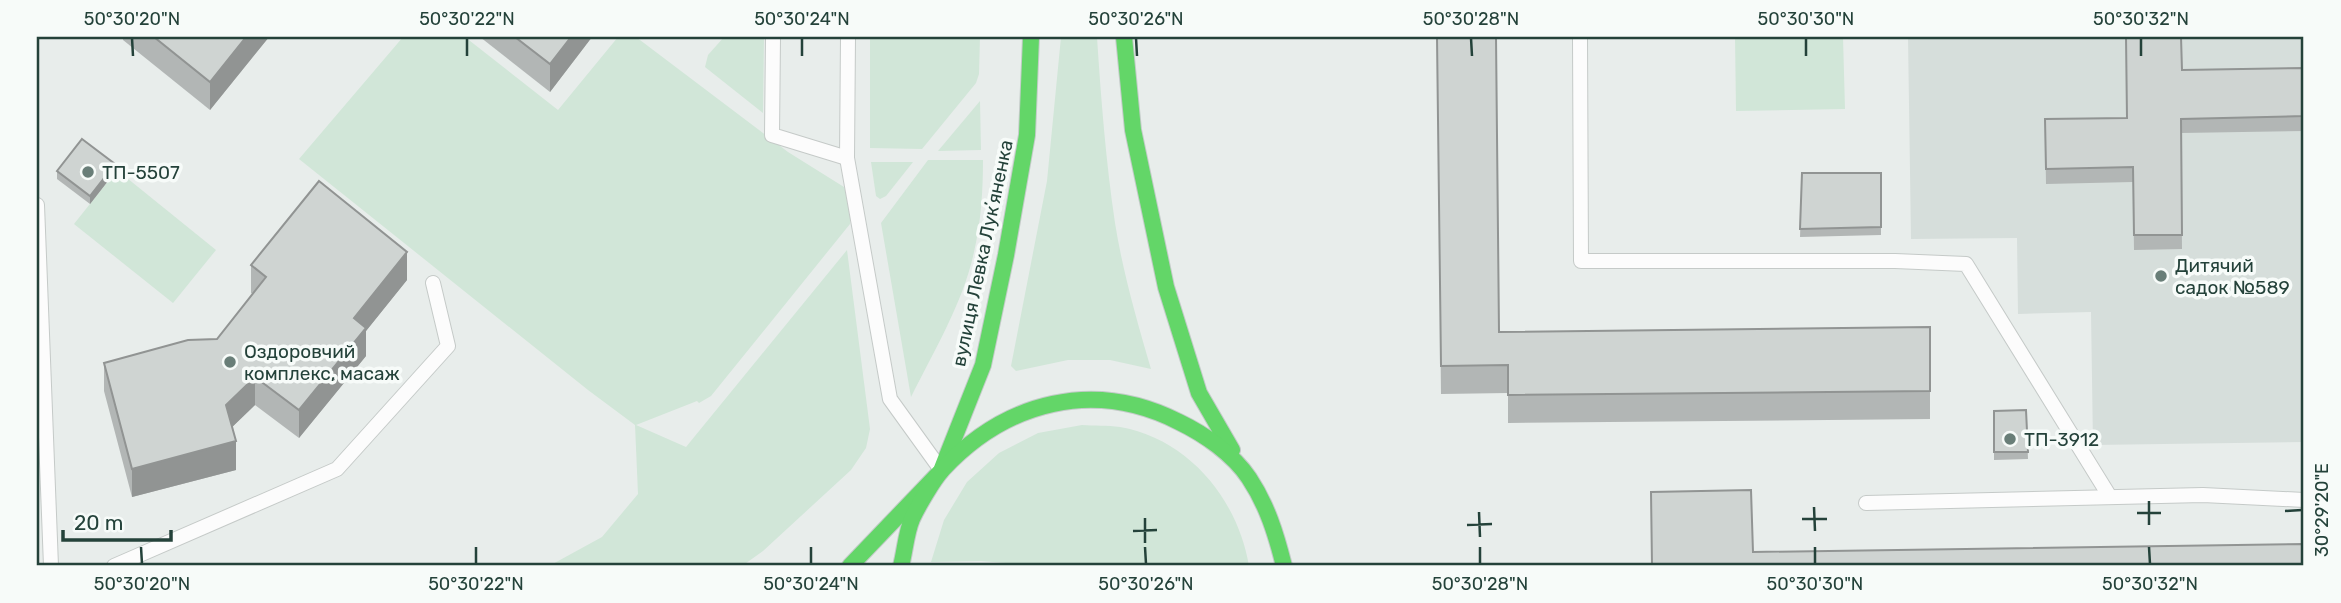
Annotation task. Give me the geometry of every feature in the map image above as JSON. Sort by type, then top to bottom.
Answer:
[{"type":"main road","name":"вулиця Левка Лукʼяненка","points":[[942,471],[983,365],[1006,255],[1027,135],[1031,37]]},
{"type":"main road","points":[[1125,37],[1133,130],[1166,287],[1199,393],[1273,522],[1284,566]]},
{"type":"main road","points":[[850,566],[942,471],[985,431],[1038,406],[1096,398],[1154,408],[1206,435],[1248,476]]},
{"type":"main road","points":[[901,566],[912,520],[942,471]]},
{"type":"lane","points":[[773,37],[772,135],[848,158]]},
{"type":"lane","points":[[848,37],[848,158],[890,399],[942,471]]},
{"type":"lane","points":[[1580,37],[1581,261],[1895,261],[1966,264],[2110,497]]},
{"type":"lane","points":[[37,205],[51,566]]},
{"type":"lane","points":[[114,566],[337,469],[448,346],[433,283]]},
{"type":"lane","points":[[1866,502],[2203,495],[2304,500]]},
{"type":"shaded area","name":"Дитячий садок №589","points":[[1908,37],[2304,37],[2304,442],[2093,445],[2091,312],[2018,314],[2017,238],[1911,239]]},
{"type":"green space","points":[[403,37],[465,37],[558,110],[618,37],[636,37],[788,152],[844,187],[850,206],[850,224],[711,396],[699,403],[697,401],[636,425],[686,447],[847,250],[870,429],[866,448],[851,470],[763,551],[742,566],[549,566],[602,537],[638,494],[635,425],[299,159]]},
{"type":"green space","points":[[724,37],[764,37],[763,113],[705,67],[708,55]]},
{"type":"green space","points":[[870,37],[980,37],[979,74],[976,83],[922,149],[870,148]]},
{"type":"green space","points":[[1061,37],[1097,37],[1115,223],[1126,279],[1151,369],[1110,360],[1068,360],[1016,371],[1011,366],[1047,181]]},
{"type":"green space","points":[[1735,37],[1843,37],[1845,109],[1736,111]]},
{"type":"green space","points":[[980,101],[981,150],[938,151]]},
{"type":"green space","points":[[928,160],[983,160],[982,195],[976,241],[963,290],[911,397],[881,223]]},
{"type":"green space","points":[[871,162],[913,162],[886,196],[880,199],[876,196]]},
{"type":"green space","points":[[117,170],[216,250],[173,303],[74,224]]},
{"type":"green space","points":[[1082,425],[1120,427],[1145,434],[1168,444],[1188,459],[1222,496],[1234,518],[1249,566],[1045,566],[981,561],[931,562],[944,520],[967,482],[999,453],[1038,433]]},
{"type":"building","points":[[154,37],[246,37],[210,82]]},
{"type":"building","points":[[515,37],[571,37],[550,64]]},
{"type":"building","points":[[1437,37],[1496,37],[1499,332],[1930,327],[1930,391],[1508,395],[1508,365],[1441,366]]},
{"type":"building","points":[[2126,37],[2181,37],[2182,70],[2304,68],[2304,116],[2181,119],[2182,235],[2134,235],[2133,167],[2046,169],[2045,119],[2127,118]]},
{"type":"building","name":"ТП-5507","points":[[82,139],[115,164],[90,196],[57,171]]},
{"type":"building","points":[[1802,173],[1881,173],[1881,227],[1800,229]]},
{"type":"building","points":[[319,181],[407,252],[354,318],[366,328],[299,410],[255,377],[226,405],[236,441],[132,469],[104,363],[188,340],[217,339],[266,277],[251,265]]},
{"type":"building","name":"ТП-3912","points":[[2026,410],[2028,452],[1994,452],[1994,411]]},
{"type":"building","points":[[1751,490],[1753,552],[2303,544],[2303,566],[1652,566],[1651,492]]},
{"type":"traffic: fast","points":[[850,566],[941,471],[983,365],[1027,135],[1031,37]]},
{"type":"traffic: fast","points":[[1124,37],[1133,130],[1166,287],[1199,393],[1232,450]]},
{"type":"traffic: fast","points":[[901,566],[908,530],[918,507],[943,469],[968,446],[995,427],[1023,413],[1053,404],[1084,400],[1115,402],[1147,409],[1189,427],[1226,453],[1249,478],[1261,499],[1284,566]]},
{"type":"place","name":"ТП-5507","points":[[88,172]]},
{"type":"place","name":"Дитячий садок №589","points":[[2161,276]]},
{"type":"place","name":"Оздоровчий комплекс, масаж","points":[[230,362]]},
{"type":"place","name":"ТП-3912","points":[[2010,439]]}]
